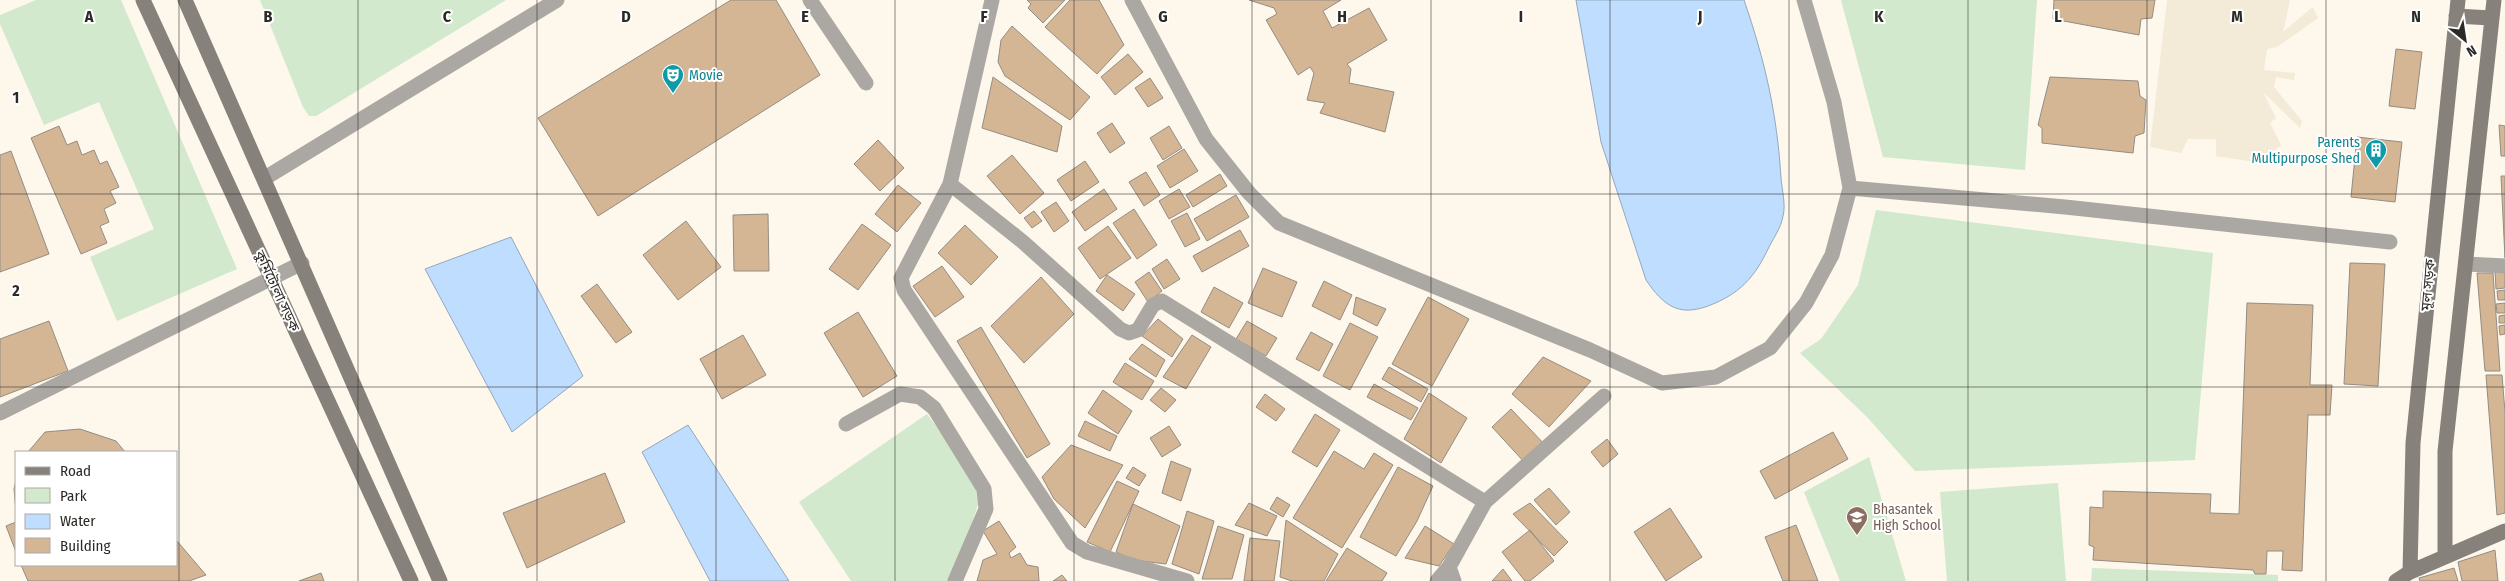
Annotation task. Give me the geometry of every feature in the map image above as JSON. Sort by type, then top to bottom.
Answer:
[{"type":"street","name":"কুর্মিটোলা সড়ক","points":[[143,0],[411,581]]},
{"type":"street","points":[[186,0],[440,581]]},
{"type":"street","points":[[265,178],[557,0]]},
{"type":"street","points":[[810,0],[866,83]]},
{"type":"street","points":[[992,0],[950,184],[901,278],[904,290],[1072,543],[1087,552],[1187,581]]},
{"type":"street","points":[[1132,0],[1206,139],[1249,193],[1279,223],[1590,350],[1662,384],[1716,377],[1770,348],[1806,304],[1832,254],[1850,188],[1834,102],[1804,0]]},
{"type":"street","name":"মূল সড়ক","points":[[2410,572],[2413,443],[2458,0]]},
{"type":"street","points":[[2444,557],[2445,451],[2494,0]]},
{"type":"street","points":[[2456,16],[2491,18]]},
{"type":"street","points":[[950,184],[1023,242],[1120,329],[1129,333],[1138,330],[1153,305],[1162,301],[1485,502]]},
{"type":"street","points":[[1850,188],[2065,207],[2390,242]]},
{"type":"street","points":[[0,413],[302,263]]},
{"type":"street","points":[[2466,264],[2505,266]]},
{"type":"street","points":[[846,424],[900,394],[920,397],[934,408],[984,489],[986,509],[955,581]]},
{"type":"street","points":[[1436,581],[1448,566],[1485,502],[1604,396]]},
{"type":"street","points":[[2396,581],[2410,572],[2505,531]]},
{"type":"street","points":[[1448,566],[1454,581]]},
{"type":"shaded area","points":[[2167,0],[2290,0],[2283,32],[2313,7],[2318,18],[2277,47],[2267,49],[2264,70],[2295,73],[2294,80],[2276,77],[2274,87],[2302,121],[2300,128],[2263,92],[2276,118],[2270,123],[2281,145],[2271,153],[2268,164],[2216,156],[2216,139],[2188,139],[2181,153],[2150,147]]},
{"type":"green space","points":[[36,0],[121,0],[237,269],[117,321],[90,257],[154,229],[99,102],[44,125],[0,24],[0,15]]},
{"type":"green space","points":[[260,0],[506,0],[316,116],[309,116],[303,107]]},
{"type":"green space","points":[[1841,0],[2037,0],[2025,170],[1883,157]]},
{"type":"green space","points":[[1876,210],[2213,253],[2195,460],[1915,471],[1867,417],[1800,353],[1821,339],[1858,285]]},
{"type":"green space","points":[[927,414],[983,489],[953,581],[851,581],[799,502]]},
{"type":"green space","name":"Bhasantek High School","points":[[1869,457],[1906,581],[1840,581],[1804,492]]},
{"type":"green space","points":[[2058,483],[2066,581],[1947,581],[1940,492]]},
{"type":"green space","points":[[2092,568],[2278,575],[2278,581],[2091,581]]},
{"type":"water","points":[[1576,0],[1744,0],[1764,66],[1773,109],[1784,212],[1777,232],[1764,258],[1752,276],[1738,290],[1708,306],[1688,310],[1672,306],[1652,289],[1646,280],[1601,142]]},
{"type":"water","points":[[511,237],[583,376],[512,432],[425,269]]},
{"type":"water","points":[[688,425],[789,581],[710,581],[642,452]]},
{"type":"building","points":[[731,0],[776,0],[820,75],[598,216],[538,118]]},
{"type":"building","points":[[1027,0],[1065,0],[1043,23],[1028,8],[1031,4]]},
{"type":"building","points":[[1070,0],[1099,0],[1124,45],[1097,74],[1045,27]]},
{"type":"building","points":[[1249,0],[1341,0],[1323,11],[1332,28],[1369,8],[1387,40],[1347,64],[1351,69],[1349,83],[1394,92],[1385,132],[1320,113],[1325,103],[1307,100],[1314,73],[1310,67],[1298,75],[1266,20],[1277,14],[1274,8]]},
{"type":"building","points":[[2054,0],[2155,0],[2152,18],[2141,19],[2139,35],[2053,19]]},
{"type":"building","points":[[1012,26],[1090,97],[1070,120],[1005,76],[998,62],[1001,40]]},
{"type":"building","points":[[2396,49],[2422,52],[2415,109],[2389,106]]},
{"type":"building","points":[[1128,54],[1143,72],[1115,95],[1101,77]]},
{"type":"building","points":[[993,77],[1062,126],[1057,152],[982,128]]},
{"type":"building","points":[[2050,77],[2138,81],[2140,96],[2146,100],[2144,133],[2135,136],[2133,153],[2042,143],[2042,128],[2038,125]]},
{"type":"building","points":[[1150,78],[1163,98],[1148,107],[1135,88]]},
{"type":"building","points":[[1112,123],[1125,143],[1110,153],[1097,133]]},
{"type":"building","points":[[2499,125],[2505,126],[2505,156],[2501,156]]},
{"type":"building","points":[[59,126],[67,145],[77,141],[82,155],[94,150],[100,164],[107,161],[119,187],[110,191],[116,203],[104,209],[109,222],[100,226],[107,243],[81,254],[31,138]]},
{"type":"building","points":[[1169,126],[1182,148],[1163,160],[1150,138]]},
{"type":"building","name":"Parents Multipurpose Shed","points":[[2357,137],[2402,142],[2395,202],[2351,197]]},
{"type":"building","points":[[878,140],[904,168],[880,191],[854,164]]},
{"type":"building","points":[[1184,149],[1198,171],[1170,188],[1157,166]]},
{"type":"building","points":[[11,151],[49,254],[0,272],[0,155]]},
{"type":"building","points":[[1012,155],[1044,193],[1020,214],[987,176]]},
{"type":"building","points":[[1085,161],[1099,182],[1071,201],[1057,180]]},
{"type":"building","points":[[1146,172],[1160,195],[1144,206],[1129,182]]},
{"type":"building","points":[[1220,174],[1227,186],[1193,207],[1186,195]]},
{"type":"building","points":[[2501,176],[2505,176],[2505,258]]},
{"type":"building","points":[[898,185],[921,203],[897,232],[875,214]]},
{"type":"building","points":[[1104,189],[1117,209],[1085,231],[1072,212]]},
{"type":"building","points":[[1179,189],[1190,207],[1169,219],[1159,201]]},
{"type":"building","points":[[1236,195],[1249,217],[1207,241],[1194,219]]},
{"type":"building","points":[[1056,202],[1069,221],[1054,232],[1041,212]]},
{"type":"building","points":[[1134,209],[1157,245],[1137,259],[1113,223]]},
{"type":"building","points":[[1034,211],[1042,221],[1032,228],[1024,218]]},
{"type":"building","points":[[1187,213],[1200,239],[1185,247],[1171,221]]},
{"type":"building","points":[[768,214],[769,271],[734,271],[733,215]]},
{"type":"building","points":[[686,221],[721,267],[678,300],[643,255]]},
{"type":"building","points":[[862,224],[891,245],[858,290],[829,269]]},
{"type":"building","points":[[965,225],[998,257],[971,285],[938,253]]},
{"type":"building","points":[[1108,226],[1131,258],[1100,279],[1078,248]]},
{"type":"building","points":[[1240,230],[1249,246],[1202,272],[1193,256]]},
{"type":"building","points":[[1167,259],[1180,279],[1164,289],[1152,269]]},
{"type":"building","points":[[2350,263],[2385,264],[2378,386],[2344,384]]},
{"type":"building","points":[[942,266],[964,297],[935,317],[913,286]]},
{"type":"building","points":[[1263,268],[1297,282],[1282,317],[1248,303]]},
{"type":"building","points":[[2505,270],[2505,288],[2496,289],[2495,271]]},
{"type":"building","points":[[1149,272],[1162,291],[1148,302],[1135,282]]},
{"type":"building","points":[[2477,273],[2493,273],[2500,371],[2485,371]]},
{"type":"building","points":[[1107,275],[1135,294],[1123,311],[1096,291]]},
{"type":"building","points":[[1041,277],[1074,314],[1024,363],[991,326]]},
{"type":"building","points":[[1324,281],[1352,295],[1340,320],[1312,306]]},
{"type":"building","points":[[597,284],[632,332],[616,343],[581,296]]},
{"type":"building","points":[[1214,287],[1243,303],[1229,328],[1201,312]]},
{"type":"building","points":[[2505,290],[2505,300],[2498,300],[2497,291]]},
{"type":"building","points":[[1356,297],[1386,309],[1377,326],[1353,314]]},
{"type":"building","points":[[1428,297],[1469,319],[1432,386],[1392,364]]},
{"type":"building","points":[[2247,303],[2313,305],[2310,385],[2332,385],[2330,415],[2308,415],[2302,571],[2282,570],[2283,551],[2267,551],[2266,574],[2255,574],[2253,570],[2093,560],[2094,547],[2089,545],[2090,507],[2103,508],[2103,491],[2211,494],[2210,513],[2239,514]]},
{"type":"building","points":[[2505,303],[2505,313],[2497,313],[2496,304]]},
{"type":"building","points":[[858,312],[897,376],[863,397],[824,333]]},
{"type":"building","points":[[2505,315],[2505,323],[2499,323],[2499,316]]},
{"type":"building","points":[[1158,319],[1183,339],[1172,357],[1142,336]]},
{"type":"building","points":[[49,321],[68,371],[0,397],[0,339]]},
{"type":"building","points":[[1247,321],[1277,338],[1266,356],[1236,339]]},
{"type":"building","points":[[1350,323],[1378,337],[1350,390],[1323,376]]},
{"type":"building","points":[[2505,325],[2505,334],[2500,335],[2499,326]]},
{"type":"building","points":[[981,327],[1050,444],[1027,458],[957,341]]},
{"type":"building","points":[[1311,332],[1333,344],[1319,371],[1296,359]]},
{"type":"building","points":[[743,335],[766,375],[722,399],[700,359]]},
{"type":"building","points":[[1192,335],[1211,347],[1186,389],[1163,377]]},
{"type":"building","points":[[1142,344],[1165,360],[1156,377],[1129,359]]},
{"type":"building","points":[[1543,357],[1591,381],[1549,427],[1512,394]]},
{"type":"building","points":[[1125,363],[1154,381],[1142,400],[1113,382]]},
{"type":"building","points":[[1389,367],[1428,389],[1421,402],[1382,379]]},
{"type":"building","points":[[2486,375],[2502,375],[2505,412],[2505,513],[2497,515]]},
{"type":"building","points":[[1374,384],[1418,408],[1411,420],[1367,397]]},
{"type":"building","points":[[1161,388],[1176,400],[1165,412],[1150,400]]},
{"type":"building","points":[[1103,390],[1132,411],[1118,434],[1088,413]]},
{"type":"building","points":[[1429,393],[1467,418],[1441,463],[1404,439]]},
{"type":"building","points":[[1265,394],[1285,409],[1276,421],[1256,407]]},
{"type":"building","points":[[1511,409],[1546,446],[1526,464],[1492,427]]},
{"type":"building","points":[[1315,414],[1340,430],[1317,467],[1292,452]]},
{"type":"building","points":[[1085,421],[1117,436],[1110,451],[1078,436]]},
{"type":"building","points":[[1169,426],[1181,445],[1162,457],[1150,438]]},
{"type":"building","points":[[80,429],[116,441],[124,451],[29,451],[45,432]]},
{"type":"building","points":[[1833,432],[1848,459],[1775,499],[1760,471]]},
{"type":"building","points":[[1607,439],[1618,454],[1603,467],[1591,452]]},
{"type":"building","points":[[1071,445],[1123,465],[1085,528],[1054,499],[1042,477]]},
{"type":"building","points":[[1334,451],[1364,469],[1374,453],[1393,465],[1342,548],[1293,518]]},
{"type":"building","points":[[1171,461],[1191,469],[1181,501],[1162,493]]},
{"type":"building","points":[[1133,467],[1146,475],[1139,486],[1126,478]]},
{"type":"building","points":[[1398,467],[1433,486],[1417,521],[1396,556],[1360,537]]},
{"type":"building","points":[[605,473],[625,522],[527,568],[503,513]]},
{"type":"building","points":[[1117,481],[1139,491],[1110,552],[1087,542]]},
{"type":"building","points":[[1549,488],[1570,512],[1556,525],[1534,500]]},
{"type":"building","points":[[1277,497],[1290,505],[1283,517],[1270,509]]},
{"type":"building","points":[[1249,503],[1277,516],[1267,536],[1235,525]]},
{"type":"building","points":[[1530,503],[1568,542],[1554,556],[1513,514]]},
{"type":"building","points":[[1133,504],[1180,526],[1166,564],[1133,560],[1116,552]]},
{"type":"building","points":[[1670,508],[1702,557],[1666,581],[1634,532]]},
{"type":"building","points":[[1187,511],[1214,521],[1199,574],[1172,564]]},
{"type":"building","points":[[1286,520],[1338,554],[1324,581],[1292,581],[1280,577]]},
{"type":"building","points":[[999,521],[1016,547],[1009,553],[1011,558],[1020,553],[1027,565],[1038,567],[1039,581],[977,581],[983,560],[997,554],[983,531]]},
{"type":"building","points":[[15,522],[15,549],[6,526]]},
{"type":"building","points":[[1796,525],[1818,581],[1783,581],[1765,537]]},
{"type":"building","points":[[1218,526],[1244,535],[1232,579],[1202,579]]},
{"type":"building","points":[[1425,526],[1454,544],[1439,566],[1405,558]]},
{"type":"building","points":[[1530,530],[1554,561],[1530,581],[1525,581],[1502,552]]},
{"type":"building","points":[[1250,538],[1280,541],[1274,581],[1244,581]]},
{"type":"building","points":[[178,542],[206,575],[189,581],[28,581],[21,566],[178,566]]},
{"type":"building","points":[[1347,548],[1387,573],[1382,581],[1326,581]]},
{"type":"building","points":[[2495,550],[2498,581],[2462,581],[2458,562]]},
{"type":"building","points":[[2454,568],[2458,581],[2420,581],[2419,578]]},
{"type":"building","points":[[1503,569],[1512,581],[1492,581]]},
{"type":"building","points":[[321,573],[324,581],[299,581]]},
{"type":"building","points":[[1062,575],[1067,581],[1053,581]]},
{"type":"place","name":"Movie","points":[[673,94]]},
{"type":"place","name":"Parents Multipurpose Shed","points":[[2376,169]]},
{"type":"place","name":"Bhasantek High School","points":[[1857,536]]}]
